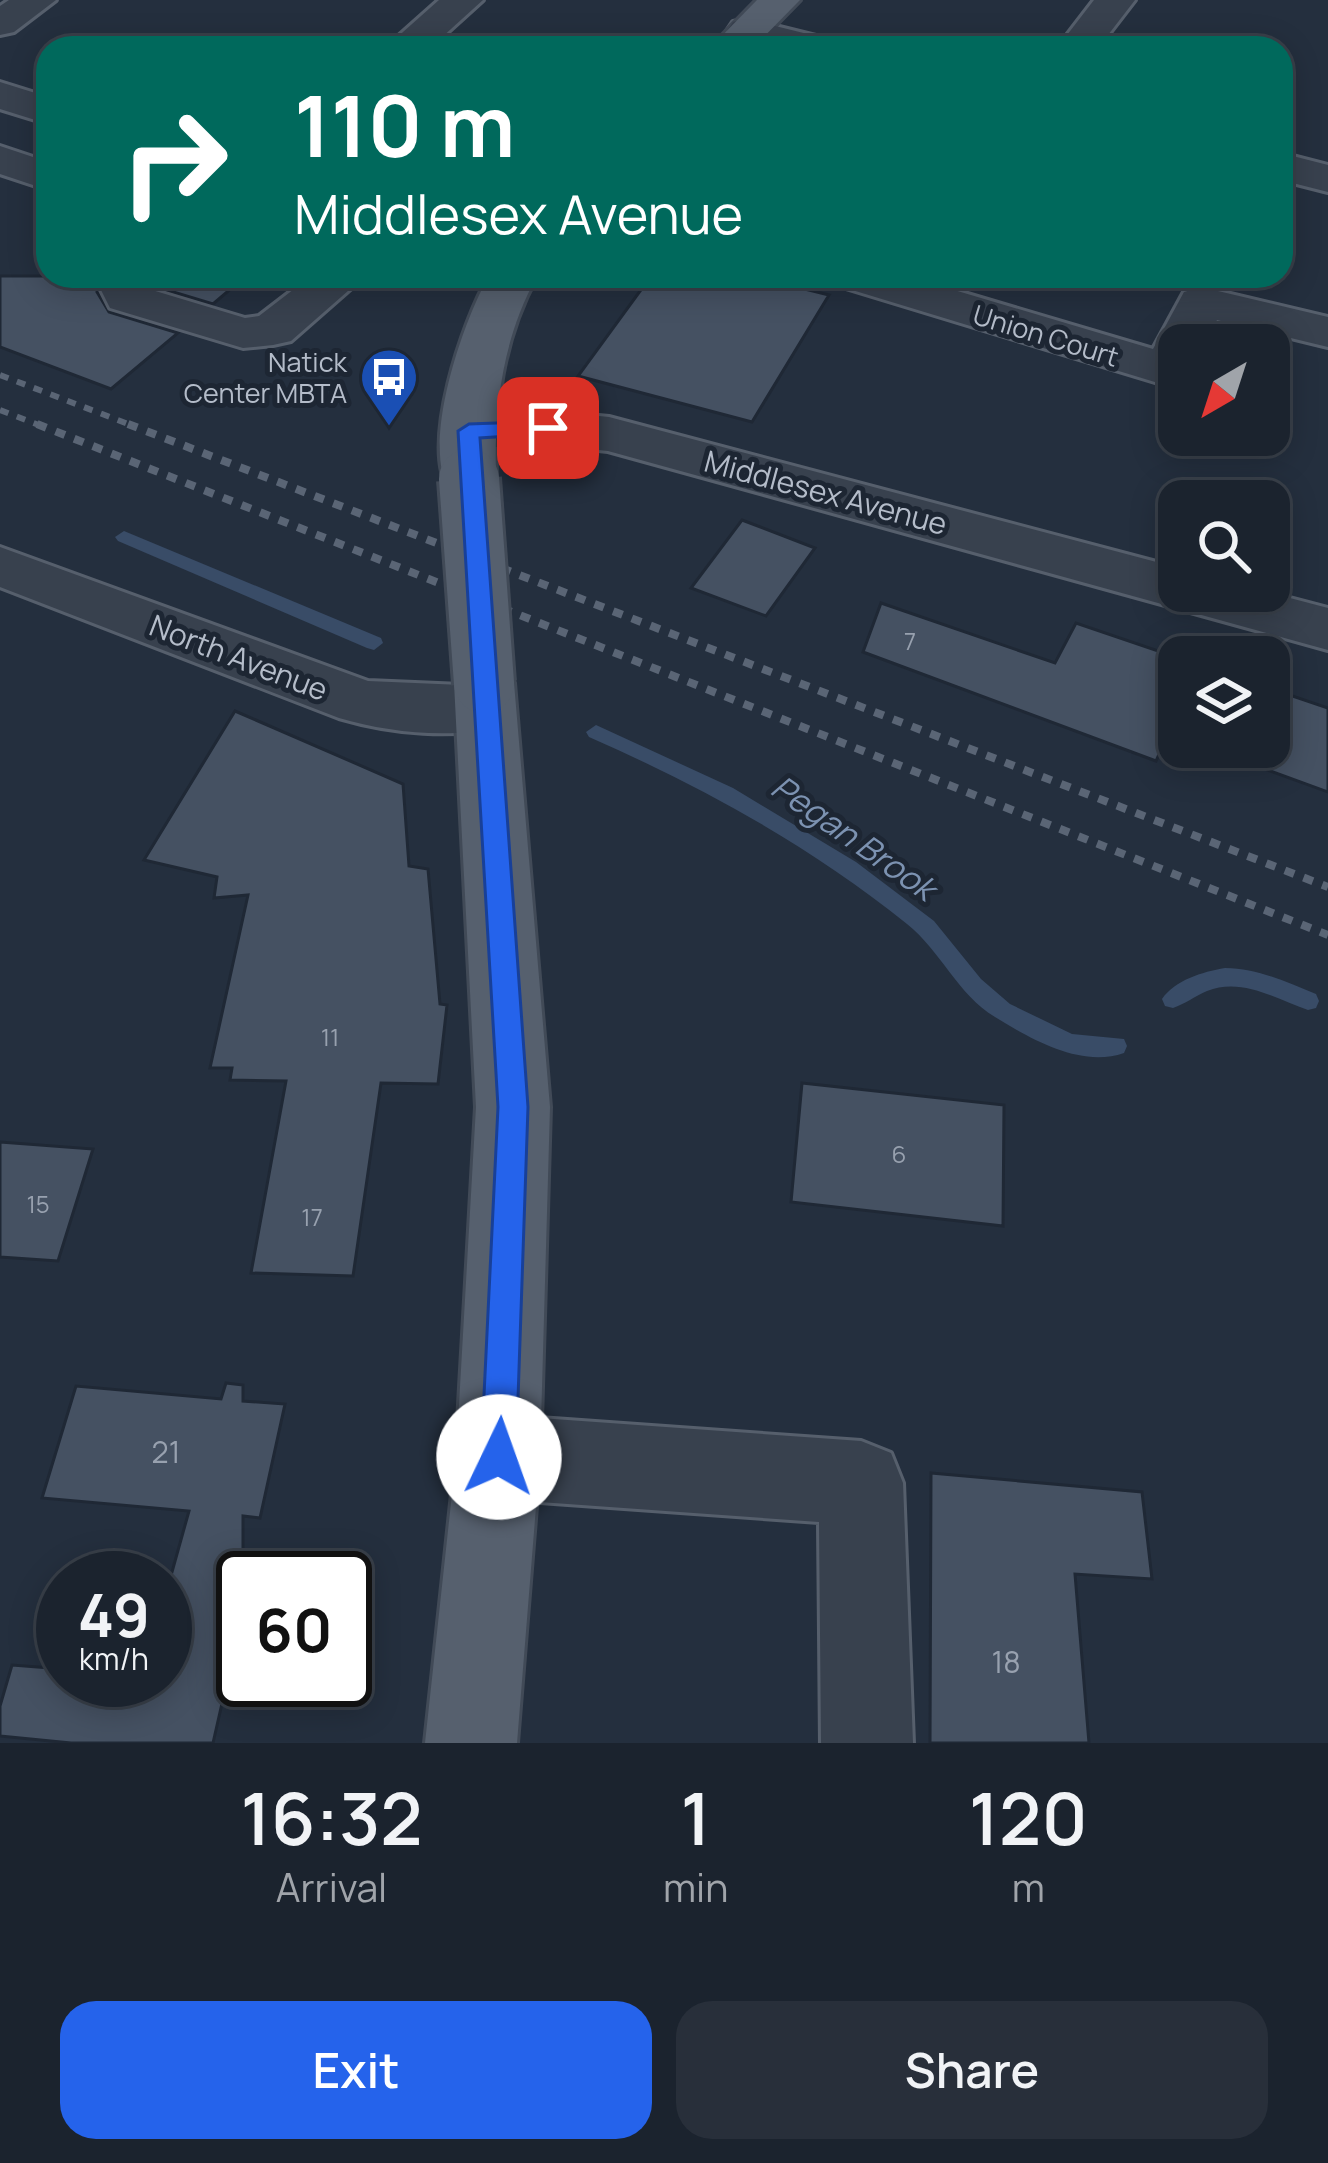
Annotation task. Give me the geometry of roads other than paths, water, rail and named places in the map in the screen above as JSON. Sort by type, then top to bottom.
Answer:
[{"type":"main road","points":[[741,36],[780,0]]},
{"type":"main road","points":[[471,1743],[499,1457],[513,1107],[469,455],[485,334],[508,288]]},
{"type":"street","points":[[0,23],[36,0]]},
{"type":"street","points":[[420,36],[463,0]]},
{"type":"street","points":[[1086,36],[1115,0]]},
{"type":"street","points":[[2,98],[36,108]]},
{"type":"street","points":[[0,159],[36,172]]},
{"type":"street","points":[[1293,169],[1328,179]]},
{"type":"street","points":[[127,288],[127,298],[243,333],[273,330],[326,288]]},
{"type":"street","name":"Union Court","points":[[905,288],[1158,350]]},
{"type":"street","points":[[1190,324],[1201,302],[1328,332]]},
{"type":"street","name":"Middlesex Avenue","points":[[469,455],[548,428],[628,438],[1158,582]]},
{"type":"street","name":"North Avenue","points":[[7,578],[361,702],[413,709],[485,696]]},
{"type":"street","points":[[1265,612],[1328,629]]},
{"type":"street","points":[[499,1457],[861,1483],[867,1743]]},
{"type":"waterway","name":"Pegan Brook","points":[[124,537],[374,643]]},
{"type":"waterway","name":"Pegan Brook","points":[[596,732],[726,794],[849,868],[926,927],[973,986],[1002,1010],[1071,1043],[1089,1048],[1116,1046]]},
{"type":"waterway","name":"Pegan Brook","points":[[1173,999],[1210,980],[1240,977],[1308,1001]]},
{"type":"railway","points":[[0,375],[136,427]]},
{"type":"railway","points":[[0,410],[44,427]]},
{"type":"railway","points":[[37,424],[1328,935]]},
{"type":"railway","points":[[128,424],[1328,887]]},
{"type":"place","name":"Natick Center MBTA","points":[[389,428]]}]
